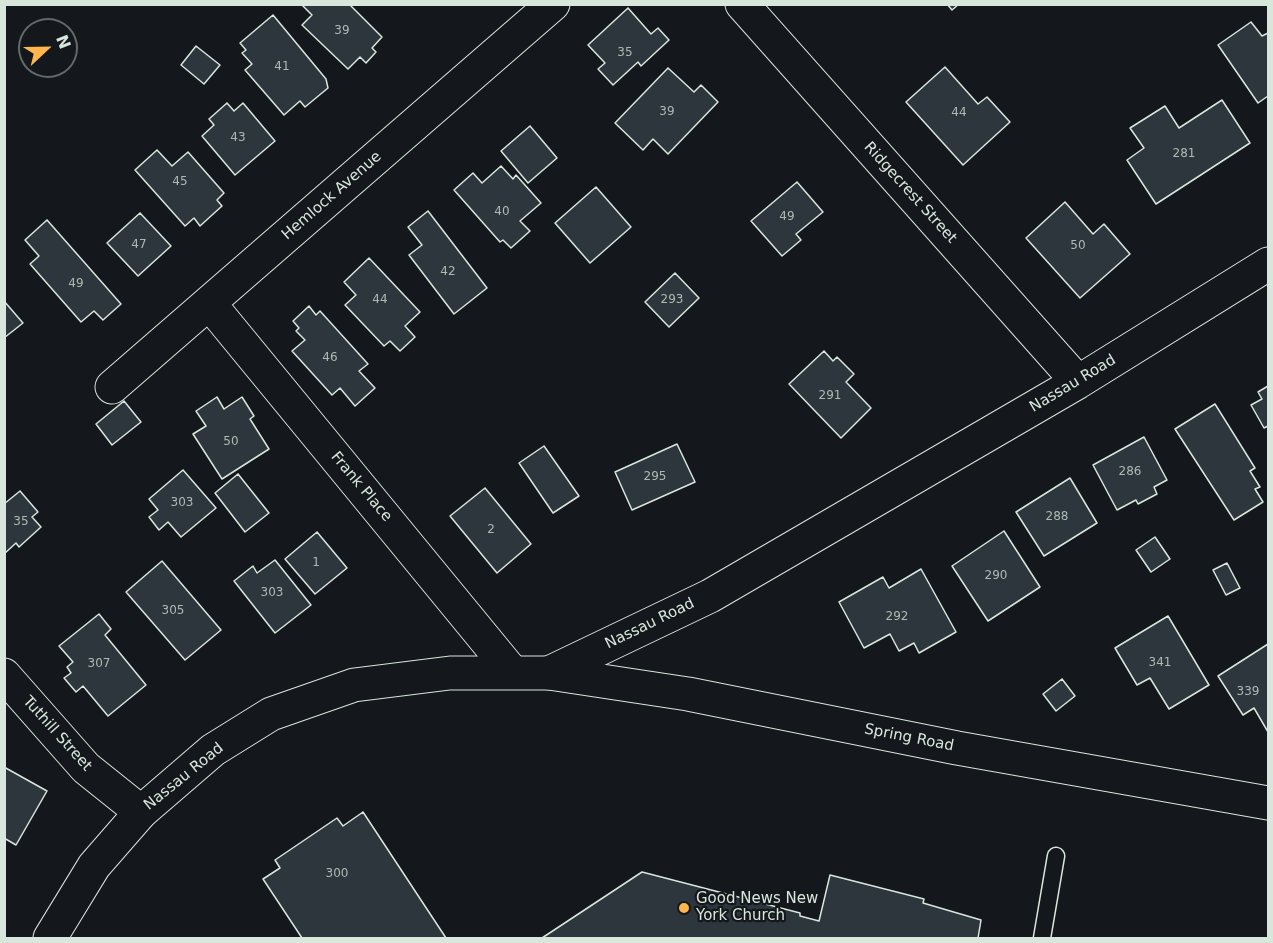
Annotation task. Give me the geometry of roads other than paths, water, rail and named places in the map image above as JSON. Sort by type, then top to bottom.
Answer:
[{"type":"street","name":"Hemlock Avenue","points":[[111,387],[553,4]]},
{"type":"street","name":"Ridgecrest Street","points":[[742,4],[1078,382]]},
{"type":"street","name":"Nassau Road","points":[[50,939],[94,866],[141,812],[213,750],[271,714],[354,685],[450,673],[549,673],[710,596],[1078,382],[1269,264]]},
{"type":"street","name":"Frank Place","points":[[209,303],[512,672]]},
{"type":"street","name":"Spring Road","points":[[549,673],[688,694],[957,748],[1269,803]]},
{"type":"street","name":"Tuthill Street","points":[[4,675],[86,768],[141,812]]},
{"type":"lane","points":[[1042,939],[1056,856]]},
{"type":"place","name":"Good News New York Church","points":[[684,908]]}]
